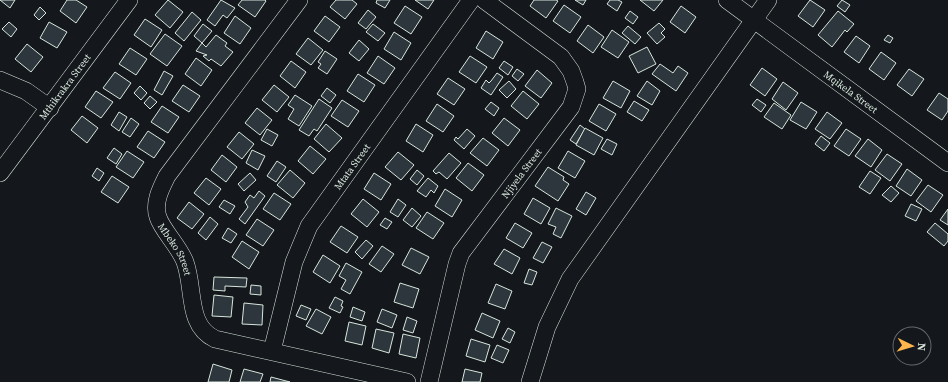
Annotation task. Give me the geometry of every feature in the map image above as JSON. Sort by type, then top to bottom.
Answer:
[{"type":"street","name":"Mthikrakra Street","points":[[0,173],[50,108],[129,0]]},
{"type":"street","name":"Mbeko Street","points":[[299,0],[167,176],[158,199],[158,218],[178,247],[184,262],[196,321],[201,330],[215,339],[407,382]]},
{"type":"street","name":"Mtata Street","points":[[272,351],[294,262],[309,226],[471,0]]},
{"type":"street","name":"Njiyela Street","points":[[429,382],[457,264],[461,253],[571,107],[577,90],[571,71],[561,57],[484,0]]},
{"type":"street","points":[[728,0],[754,19]]},
{"type":"street","points":[[530,382],[548,327],[570,279],[768,0]]},
{"type":"street","name":"Mqikela Street","points":[[754,19],[948,163]]},
{"type":"street","points":[[0,80],[26,91],[50,108]]},
{"type":"building","points":[[0,0],[15,0],[10,8]]},
{"type":"building","points":[[67,0],[76,0],[87,7],[76,23],[60,11]]},
{"type":"building","points":[[168,0],[183,12],[170,28],[155,15]]},
{"type":"building","points":[[221,0],[235,8],[227,18],[223,15],[215,26],[207,20]]},
{"type":"building","points":[[242,0],[266,1],[255,17],[238,5]]},
{"type":"building","points":[[336,0],[352,0],[357,4],[345,19],[330,7]]},
{"type":"building","points":[[377,0],[390,0],[385,8],[376,3]]},
{"type":"building","points":[[415,0],[434,0],[428,9]]},
{"type":"building","points":[[534,0],[558,1],[546,18],[530,6]]},
{"type":"building","points":[[575,0],[586,0],[583,5]]},
{"type":"building","points":[[610,0],[618,0],[622,2],[617,11],[607,4]]},
{"type":"building","points":[[640,0],[663,0],[654,11]]},
{"type":"building","points":[[810,0],[825,10],[813,27],[798,16]]},
{"type":"building","points":[[842,0],[850,5],[845,12],[837,6]]},
{"type":"building","points":[[564,5],[581,17],[570,33],[553,21]]},
{"type":"building","points":[[405,6],[422,17],[411,34],[394,23]]},
{"type":"building","points":[[681,6],[696,17],[685,33],[670,22]]},
{"type":"building","points":[[40,7],[46,13],[39,20],[34,15]]},
{"type":"building","points":[[368,10],[376,17],[366,29],[358,23]]},
{"type":"building","points":[[630,11],[638,17],[633,24],[625,18]]},
{"type":"building","points":[[838,11],[854,24],[847,32],[845,30],[832,47],[818,35]]},
{"type":"building","points":[[192,12],[201,20],[184,41],[175,33]]},
{"type":"building","points":[[235,16],[251,28],[240,44],[224,33]]},
{"type":"building","points":[[325,16],[340,27],[329,42],[314,31]]},
{"type":"building","points":[[145,19],[162,30],[151,47],[134,35]]},
{"type":"building","points":[[9,22],[17,29],[11,37],[2,29]]},
{"type":"building","points":[[49,22],[67,32],[57,48],[40,38]]},
{"type":"building","points":[[659,23],[665,29],[661,33],[665,37],[657,44],[647,33]]},
{"type":"building","points":[[203,24],[212,31],[202,43],[194,36]]},
{"type":"building","points":[[373,24],[385,33],[378,41],[366,32]]},
{"type":"building","points":[[588,25],[604,37],[593,53],[577,41]]},
{"type":"building","points":[[628,26],[641,37],[635,44],[622,33]]},
{"type":"building","points":[[612,30],[629,42],[618,58],[601,47]]},
{"type":"building","points":[[486,31],[503,42],[493,59],[476,48]]},
{"type":"building","points":[[394,32],[411,43],[401,60],[384,49]]},
{"type":"building","points":[[165,34],[182,46],[167,66],[150,54]]},
{"type":"building","points":[[216,35],[227,43],[225,46],[233,52],[221,66],[211,59],[209,61],[203,56],[207,55],[196,51],[202,43],[206,47]]},
{"type":"building","points":[[888,35],[893,38],[890,43],[884,40]]},
{"type":"building","points":[[856,36],[870,46],[859,63],[844,52]]},
{"type":"building","points":[[308,38],[323,50],[311,65],[296,54]]},
{"type":"building","points":[[359,40],[369,49],[359,61],[349,53]]},
{"type":"building","points":[[27,44],[43,57],[31,72],[15,59]]},
{"type":"building","points":[[647,47],[656,64],[638,73],[629,56]]},
{"type":"building","points":[[130,48],[147,59],[136,75],[119,64]]},
{"type":"building","points":[[325,51],[337,59],[327,74],[318,68],[321,64],[318,62]]},
{"type":"building","points":[[881,52],[896,63],[884,80],[869,69]]},
{"type":"building","points":[[378,56],[395,68],[384,84],[367,73]]},
{"type":"building","points":[[470,56],[487,67],[476,83],[459,72]]},
{"type":"building","points":[[196,58],[212,70],[201,86],[185,74]]},
{"type":"building","points":[[291,61],[306,72],[295,88],[280,76]]},
{"type":"building","points":[[504,61],[513,67],[508,75],[499,68]]},
{"type":"building","points":[[660,64],[673,73],[678,66],[688,73],[676,91],[652,74]]},
{"type":"building","points":[[762,68],[777,79],[765,96],[750,85]]},
{"type":"building","points":[[517,69],[524,74],[518,81],[512,76]]},
{"type":"building","points":[[909,69],[924,79],[912,96],[897,85]]},
{"type":"building","points":[[537,70],[552,83],[541,98],[525,86]]},
{"type":"building","points":[[164,71],[173,76],[162,95],[154,90]]},
{"type":"building","points":[[115,72],[131,83],[120,99],[103,88]]},
{"type":"building","points":[[497,73],[503,77],[491,95],[481,88],[486,80],[489,83]]},
{"type":"building","points":[[358,74],[375,85],[364,102],[347,91]]},
{"type":"building","points":[[448,78],[465,89],[454,105],[437,94]]},
{"type":"building","points":[[509,81],[516,89],[507,98],[499,90]]},
{"type":"building","points":[[613,81],[630,91],[621,108],[603,98]]},
{"type":"building","points":[[647,81],[660,91],[652,105],[637,96]]},
{"type":"building","points":[[783,82],[798,93],[786,110],[772,99]]},
{"type":"building","points":[[183,85],[200,96],[189,112],[172,101]]},
{"type":"building","points":[[274,85],[289,97],[277,112],[262,100]]},
{"type":"building","points":[[140,86],[147,93],[141,100],[134,93]]},
{"type":"building","points":[[327,88],[336,95],[330,103],[321,96]]},
{"type":"building","points":[[96,91],[113,102],[101,118],[85,107]]},
{"type":"building","points":[[523,91],[539,104],[527,119],[511,106]]},
{"type":"building","points":[[939,93],[948,99],[948,111],[942,120],[927,110]]},
{"type":"building","points":[[295,95],[312,106],[299,126],[288,119],[294,109],[288,105]]},
{"type":"building","points":[[150,96],[157,102],[150,109],[144,103]]},
{"type":"building","points":[[319,99],[332,108],[317,131],[314,129],[309,136],[299,130]]},
{"type":"building","points":[[757,99],[766,105],[761,112],[752,105]]},
{"type":"building","points":[[342,100],[359,111],[348,127],[331,116]]},
{"type":"building","points":[[634,101],[649,110],[642,121],[627,112]]},
{"type":"building","points":[[491,102],[499,108],[494,116],[485,109]]},
{"type":"building","points":[[801,102],[817,112],[806,129],[790,120]]},
{"type":"building","points":[[774,103],[791,115],[782,129],[764,117]]},
{"type":"building","points":[[437,104],[454,116],[443,132],[426,121]]},
{"type":"building","points":[[599,104],[616,114],[606,131],[589,121]]},
{"type":"building","points":[[162,106],[179,117],[168,133],[151,122]]},
{"type":"building","points":[[257,108],[272,120],[260,135],[245,123]]},
{"type":"building","points":[[119,112],[127,117],[119,131],[111,125]]},
{"type":"building","points":[[827,112],[842,123],[830,139],[815,129]]},
{"type":"building","points":[[82,116],[98,128],[87,143],[71,130]]},
{"type":"building","points":[[131,118],[139,124],[130,137],[122,132]]},
{"type":"building","points":[[504,118],[520,130],[508,146],[492,133]]},
{"type":"building","points":[[326,124],[342,138],[329,152],[314,139]]},
{"type":"building","points":[[416,124],[433,135],[423,152],[406,141]]},
{"type":"building","points":[[580,125],[585,129],[576,144],[570,140]]},
{"type":"building","points":[[585,128],[603,138],[594,155],[576,145]]},
{"type":"building","points":[[267,129],[278,135],[272,146],[261,140]]},
{"type":"building","points":[[467,129],[475,136],[464,149],[454,140],[456,137],[458,139]]},
{"type":"building","points":[[846,129],[861,139],[849,156],[834,146]]},
{"type":"building","points":[[148,131],[165,142],[154,158],[137,147]]},
{"type":"building","points":[[239,132],[254,144],[242,159],[227,147]]},
{"type":"building","points":[[821,136],[830,143],[824,151],[815,144]]},
{"type":"building","points":[[483,138],[499,150],[487,166],[470,153]]},
{"type":"building","points":[[607,139],[617,144],[612,155],[601,149]]},
{"type":"building","points":[[868,139],[882,150],[871,167],[855,156]]},
{"type":"building","points":[[310,146],[326,159],[313,174],[298,161]]},
{"type":"building","points":[[114,148],[122,154],[116,164],[107,158]]},
{"type":"building","points":[[252,150],[265,156],[258,170],[246,163]]},
{"type":"building","points":[[127,151],[144,162],[133,178],[116,167]]},
{"type":"building","points":[[568,151],[585,161],[575,178],[558,168]]},
{"type":"building","points":[[398,152],[414,165],[401,180],[385,167]]},
{"type":"building","points":[[449,153],[461,163],[447,179],[439,172],[436,174],[433,171]]},
{"type":"building","points":[[887,154],[902,164],[890,181],[875,170]]},
{"type":"building","points":[[222,155],[237,167],[226,182],[211,170]]},
{"type":"building","points":[[277,161],[286,167],[276,182],[267,176]]},
{"type":"building","points":[[468,163],[484,175],[472,191],[456,178]]},
{"type":"building","points":[[548,167],[564,177],[563,180],[569,184],[558,201],[535,186]]},
{"type":"building","points":[[97,168],[104,173],[99,181],[92,176]]},
{"type":"building","points":[[907,169],[922,180],[911,196],[896,186]]},
{"type":"building","points":[[290,170],[305,183],[293,198],[277,185]]},
{"type":"building","points":[[417,170],[424,176],[417,185],[410,179]]},
{"type":"building","points":[[870,171],[881,178],[870,194],[859,187]]},
{"type":"building","points":[[250,173],[256,180],[244,191],[238,184]]},
{"type":"building","points":[[374,173],[391,184],[381,200],[364,189]]},
{"type":"building","points":[[112,176],[129,187],[118,203],[101,192]]},
{"type":"building","points":[[206,178],[221,189],[209,205],[194,193]]},
{"type":"building","points":[[428,178],[438,186],[434,193],[431,190],[426,197],[417,191]]},
{"type":"building","points":[[928,185],[943,195],[931,212],[916,201]]},
{"type":"building","points":[[891,186],[899,193],[891,202],[882,195]]},
{"type":"building","points":[[445,189],[462,200],[452,217],[435,206]]},
{"type":"building","points":[[259,191],[265,196],[245,224],[239,219],[248,207],[245,202],[250,195],[254,198]]},
{"type":"building","points":[[586,192],[596,198],[586,215],[576,209]]},
{"type":"building","points":[[274,193],[291,204],[280,220],[263,209]]},
{"type":"building","points":[[533,198],[550,208],[541,224],[524,214]]},
{"type":"building","points":[[363,199],[379,212],[367,227],[351,214]]},
{"type":"building","points":[[398,199],[406,205],[398,217],[390,212]]},
{"type":"building","points":[[224,200],[235,206],[230,214],[219,207]]},
{"type":"building","points":[[189,202],[204,214],[192,229],[177,218]]},
{"type":"building","points":[[911,204],[922,209],[916,221],[905,216]]},
{"type":"building","points":[[412,208],[421,216],[412,227],[403,220]]},
{"type":"building","points":[[556,208],[572,216],[561,238],[553,234],[556,227],[548,224]]},
{"type":"building","points":[[948,209],[948,225],[940,220]]},
{"type":"building","points":[[427,212],[444,223],[433,239],[416,228]]},
{"type":"building","points":[[210,217],[218,224],[206,240],[198,233]]},
{"type":"building","points":[[385,218],[392,222],[387,229],[380,225]]},
{"type":"building","points":[[257,219],[274,230],[263,246],[246,235]]},
{"type":"building","points":[[515,223],[532,233],[523,248],[506,238]]},
{"type":"building","points":[[935,223],[948,234],[948,241],[944,246],[927,232]]},
{"type":"building","points":[[341,226],[358,237],[347,253],[330,242]]},
{"type":"building","points":[[228,228],[237,234],[231,243],[222,238]]},
{"type":"building","points":[[366,240],[373,246],[362,259],[355,252]]},
{"type":"building","points":[[242,241],[259,252],[249,269],[232,257]]},
{"type":"building","points":[[542,242],[552,247],[543,263],[533,258]]},
{"type":"building","points":[[382,246],[394,254],[381,272],[369,264]]},
{"type":"building","points":[[411,248],[429,257],[420,274],[402,265]]},
{"type":"building","points":[[504,249],[520,258],[512,274],[494,264]]},
{"type":"building","points":[[323,255],[340,266],[330,283],[313,272]]},
{"type":"building","points":[[346,263],[362,272],[350,294],[341,289],[346,280],[339,276]]},
{"type":"building","points":[[529,269],[537,272],[532,285],[524,283]]},
{"type":"building","points":[[214,277],[247,278],[246,287],[225,286],[225,291],[213,290]]},
{"type":"building","points":[[400,283],[419,289],[413,308],[394,302]]},
{"type":"building","points":[[496,284],[512,291],[505,309],[488,303]]},
{"type":"building","points":[[251,285],[261,286],[261,295],[250,294]]},
{"type":"building","points":[[214,295],[233,297],[231,317],[212,316]]},
{"type":"building","points":[[335,297],[343,301],[341,306],[343,307],[340,313],[329,308]]},
{"type":"building","points":[[244,303],[263,305],[262,325],[242,324]]},
{"type":"building","points":[[301,305],[311,309],[306,320],[296,316]]},
{"type":"building","points":[[353,307],[365,312],[362,321],[350,317]]},
{"type":"building","points":[[316,309],[331,317],[322,334],[306,326]]},
{"type":"building","points":[[382,309],[397,315],[392,328],[377,322]]},
{"type":"building","points":[[482,313],[500,321],[493,338],[475,330]]},
{"type":"building","points":[[407,317],[417,321],[413,333],[403,330]]},
{"type":"building","points":[[349,322],[366,326],[362,345],[345,341]]},
{"type":"building","points":[[508,328],[515,332],[510,343],[502,339]]},
{"type":"building","points":[[376,329],[394,333],[389,353],[372,348]]},
{"type":"building","points":[[403,334],[420,338],[416,358],[399,354]]},
{"type":"building","points":[[471,339],[490,345],[485,362],[466,356]]},
{"type":"building","points":[[497,345],[509,350],[503,363],[491,358]]},
{"type":"building","points":[[213,364],[232,370],[229,382],[208,382]]},
{"type":"building","points":[[244,369],[263,374],[260,382],[240,382]]},
{"type":"building","points":[[465,369],[482,373],[480,382],[462,382]]},
{"type":"building","points":[[271,377],[290,382],[270,382]]}]
